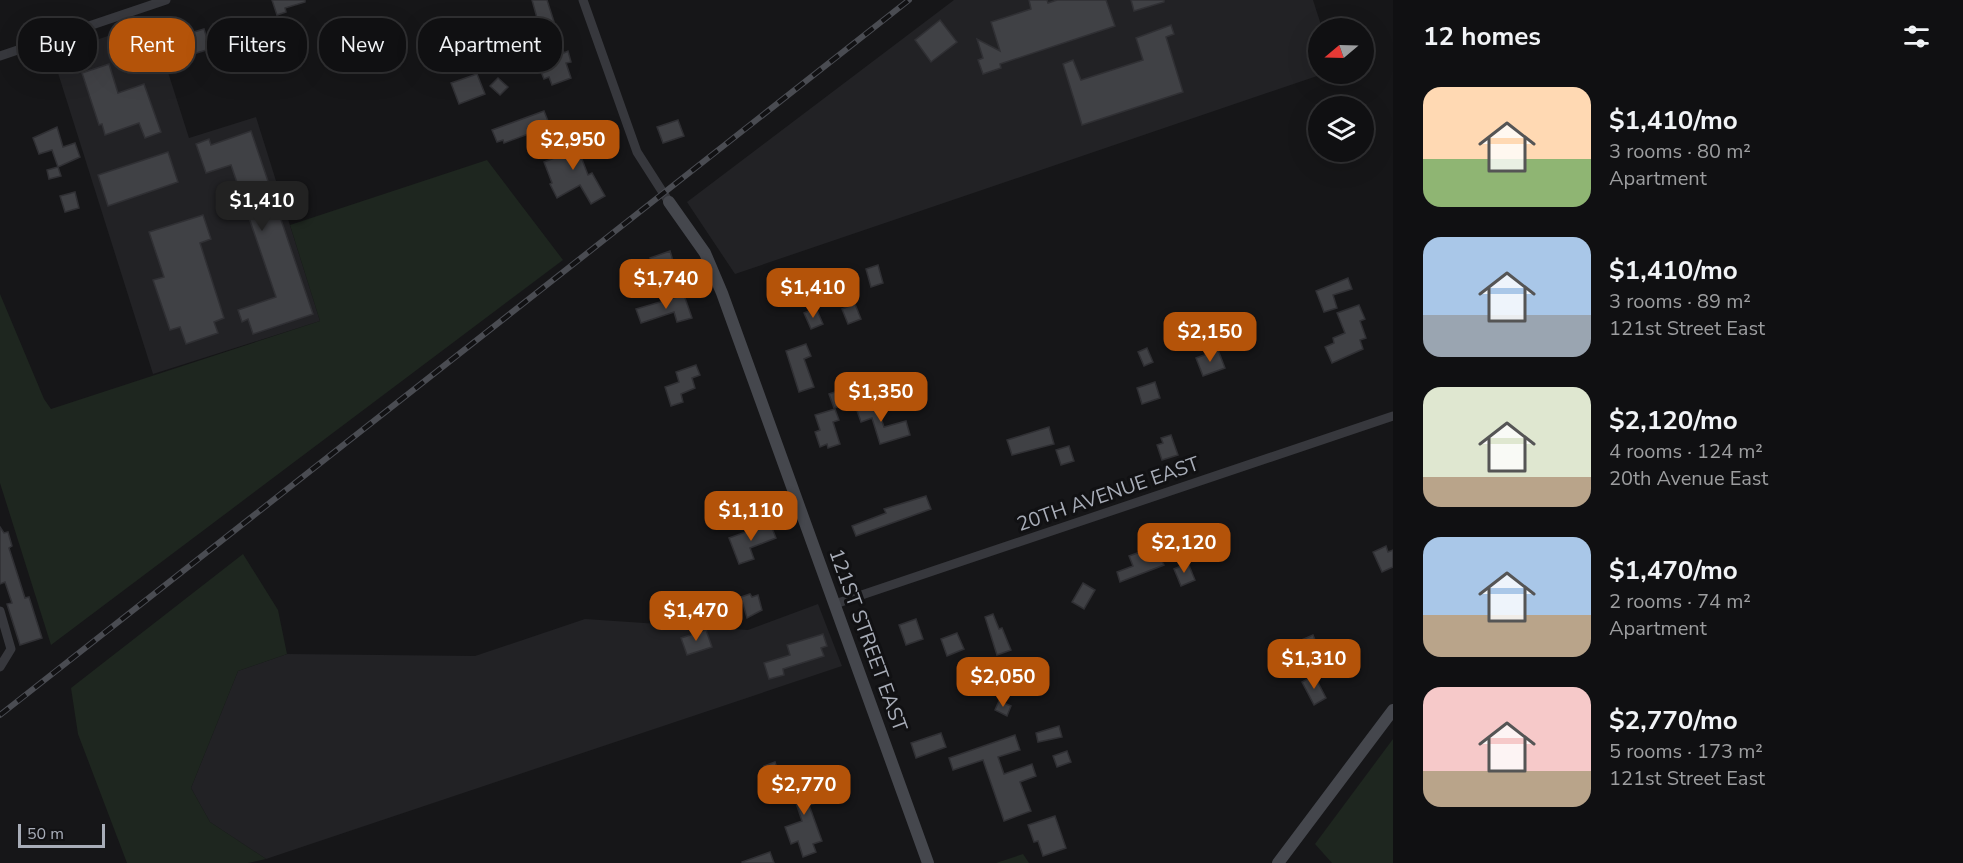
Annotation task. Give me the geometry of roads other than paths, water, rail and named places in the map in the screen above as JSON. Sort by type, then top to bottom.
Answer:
[{"type":"street","points":[[0,56],[166,0]]},
{"type":"street","points":[[583,0],[638,152],[669,202]]},
{"type":"street","name":"121ST STREET EAST","points":[[669,202],[705,254],[722,293],[928,863]]},
{"type":"street","name":"20TH AVENUE EAST","points":[[835,604],[1393,416]]},
{"type":"street","points":[[0,611],[11,649],[0,667]]},
{"type":"street","points":[[1278,863],[1393,710]]},
{"type":"railway","points":[[0,715],[909,0]]}]
